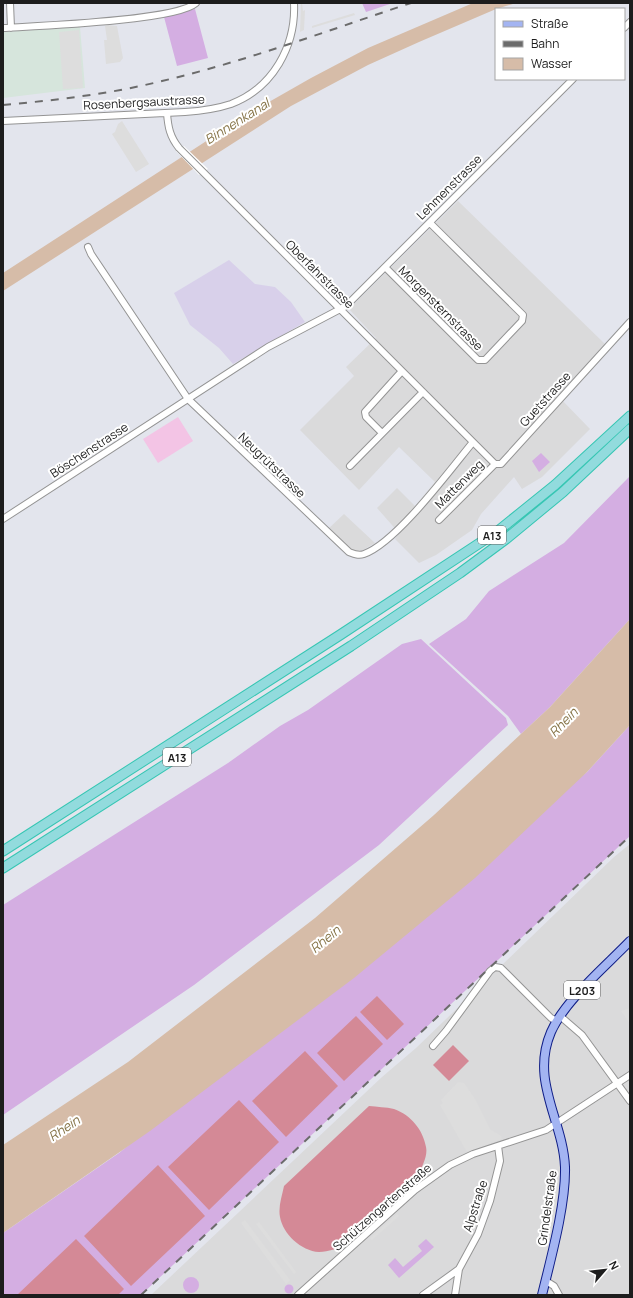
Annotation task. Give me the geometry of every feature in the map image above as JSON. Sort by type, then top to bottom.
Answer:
[{"type":"highway","name":"A13","points":[[3,851],[347,631],[498,531],[555,485],[630,416]]},
{"type":"highway","name":"A13","points":[[3,868],[358,642],[460,573],[506,539],[563,492],[630,429]]},
{"type":"main road","name":"L203","points":[[556,1124],[546,1091],[544,1072],[546,1047],[559,1019],[575,998],[630,941]]},
{"type":"main road","name":"Grindelstraße","points":[[542,1295],[562,1205],[565,1179],[564,1156],[556,1124]]},
{"type":"street","points":[[10,3],[11,28]]},
{"type":"street","points":[[3,28],[141,18],[187,8],[196,3]]},
{"type":"street","name":"Rosenbergsaustrasse","points":[[3,121],[193,111],[218,107],[243,98],[269,78],[281,61],[288,47],[293,24],[294,3]]},
{"type":"street","name":"Lehmenstrasse","points":[[340,308],[346,306],[385,268],[572,80]]},
{"type":"street","name":"Oberfahrstrasse","points":[[167,113],[171,137],[179,148],[473,442]]},
{"type":"street","name":"Morgensternstrasse","points":[[385,268],[478,360],[485,360],[522,321],[523,315],[430,223]]},
{"type":"street","name":"Neugrütstrasse","points":[[88,247],[91,254],[188,400],[349,552],[356,555],[364,554],[389,538],[400,528],[473,442]]},
{"type":"street","name":"Böschenstrasse","points":[[3,519],[268,347],[340,308]]},
{"type":"street","name":"Guetstrasse","points":[[495,464],[501,464],[630,322]]},
{"type":"street","points":[[382,433],[366,417],[365,412],[402,371]]},
{"type":"street","points":[[350,466],[423,392]]},
{"type":"street","points":[[473,442],[495,464]]},
{"type":"street","name":"Mattenweg","points":[[439,520],[495,464]]},
{"type":"street","points":[[433,1046],[490,971],[495,967],[500,968],[551,1018],[559,1019],[582,1035],[630,1101]]},
{"type":"street","name":"Schützengartenstraße","points":[[298,1295],[415,1190],[434,1175],[450,1165],[473,1154],[535,1134],[556,1124],[630,1075]]},
{"type":"street","name":"Alpstraße","points":[[455,1295],[459,1269],[485,1217],[500,1161],[498,1146]]},
{"type":"street","name":"Alpstraße","points":[[423,1295],[459,1269]]},
{"type":"street","points":[[546,1281],[554,1286],[559,1295]]},
{"type":"shaded area","points":[[301,3],[303,11],[305,10],[304,30],[300,32]]},
{"type":"shaded area","points":[[362,3],[393,3],[366,12]]},
{"type":"shaded area","points":[[195,9],[208,58],[177,66],[164,17]]},
{"type":"shaded area","points":[[354,13],[355,15],[312,28],[312,26]]},
{"type":"shaded area","points":[[105,26],[117,26],[123,58],[120,62],[106,64],[104,40],[107,40]]},
{"type":"shaded area","points":[[80,27],[85,88],[3,98],[3,32]]},
{"type":"shaded area","points":[[79,30],[83,88],[63,89],[59,32]]},
{"type":"shaded area","points":[[122,121],[149,164],[136,172],[112,134],[115,132],[118,124]]},
{"type":"shaded area","points":[[458,201],[605,344],[558,396],[590,429],[542,477],[522,489],[514,477],[481,514],[472,530],[436,555],[419,563],[395,539],[399,533],[377,508],[397,488],[415,506],[435,482],[399,447],[359,490],[300,430],[354,376],[346,367],[376,338],[349,309]]},
{"type":"shaded area","points":[[229,260],[255,284],[275,287],[291,302],[305,322],[233,364],[219,348],[190,325],[174,293]]},
{"type":"shaded area","points":[[178,417],[193,441],[158,463],[143,439]]},
{"type":"shaded area","points":[[541,453],[550,462],[539,472],[532,461]]},
{"type":"shaded area","points":[[630,476],[630,619],[550,707],[521,734],[508,716],[429,644],[466,619],[489,591],[564,543]]},
{"type":"shaded area","points":[[344,514],[375,543],[363,550],[354,552],[349,550],[328,529]]},
{"type":"shaded area","points":[[421,639],[506,718],[508,725],[379,845],[194,985],[3,1115],[3,905],[228,763],[280,726],[308,710],[402,644]]},
{"type":"shaded area","points":[[630,725],[630,836],[141,1295],[3,1295],[3,1233],[119,1153],[587,772]]},
{"type":"shaded area","points":[[630,844],[630,1295],[151,1295],[382,1077],[416,1048],[614,857]]},
{"type":"shaded area","points":[[377,996],[404,1024],[387,1040],[360,1012]]},
{"type":"shaded area","points":[[630,1008],[630,1024],[621,1011]]},
{"type":"shaded area","points":[[356,1016],[383,1044],[344,1081],[317,1053]]},
{"type":"shaded area","points":[[453,1045],[469,1061],[449,1081],[433,1065]]},
{"type":"shaded area","points":[[305,1051],[338,1086],[286,1137],[252,1101]]},
{"type":"shaded area","points":[[458,1082],[464,1083],[475,1099],[490,1129],[501,1136],[502,1139],[467,1152],[440,1105],[443,1103],[441,1100]]},
{"type":"shaded area","points":[[239,1100],[279,1142],[209,1210],[168,1167]]},
{"type":"shaded area","points":[[369,1106],[394,1109],[411,1119],[419,1129],[424,1141],[426,1154],[419,1174],[346,1245],[323,1252],[312,1251],[300,1245],[285,1230],[280,1217],[280,1202],[284,1186]]},
{"type":"shaded area","points":[[158,1165],[205,1216],[131,1286],[84,1236]]},
{"type":"shaded area","points":[[397,1214],[399,1216],[372,1240],[370,1238]]},
{"type":"shaded area","points":[[245,1220],[290,1280],[286,1284],[241,1223]]},
{"type":"shaded area","points":[[259,1222],[296,1272],[294,1274],[256,1224]]},
{"type":"shaded area","points":[[76,1239],[124,1289],[118,1295],[17,1295]]},
{"type":"shaded area","points":[[426,1239],[434,1247],[399,1278],[388,1265],[395,1258],[403,1267],[422,1251],[418,1246]]},
{"type":"shaded area","points":[[188,1277],[194,1277],[199,1282],[197,1291],[194,1293],[188,1293],[183,1288],[183,1282]]},
{"type":"shaded area","points":[[287,1285],[291,1285],[293,1289],[291,1293],[287,1293],[285,1291],[285,1287]]},
{"type":"water","points":[[473,3],[516,3],[495,8],[495,9],[368,65],[291,106],[3,291],[3,273],[248,114],[368,48]]},
{"type":"water","name":"Rhein","points":[[630,619],[630,725],[587,772],[475,878],[354,978],[150,1131],[3,1233],[3,1145],[128,1062],[315,918],[434,815],[550,707]]},
{"type":"pier","points":[[184,146],[208,169],[199,175],[176,151]]},
{"type":"railway","points":[[3,105],[123,90],[162,81],[257,55],[411,3]]},
{"type":"railway","points":[[141,1295],[630,836]]},
{"type":"water label","name":"Binnenkanal","points":[[237,121]]}]
